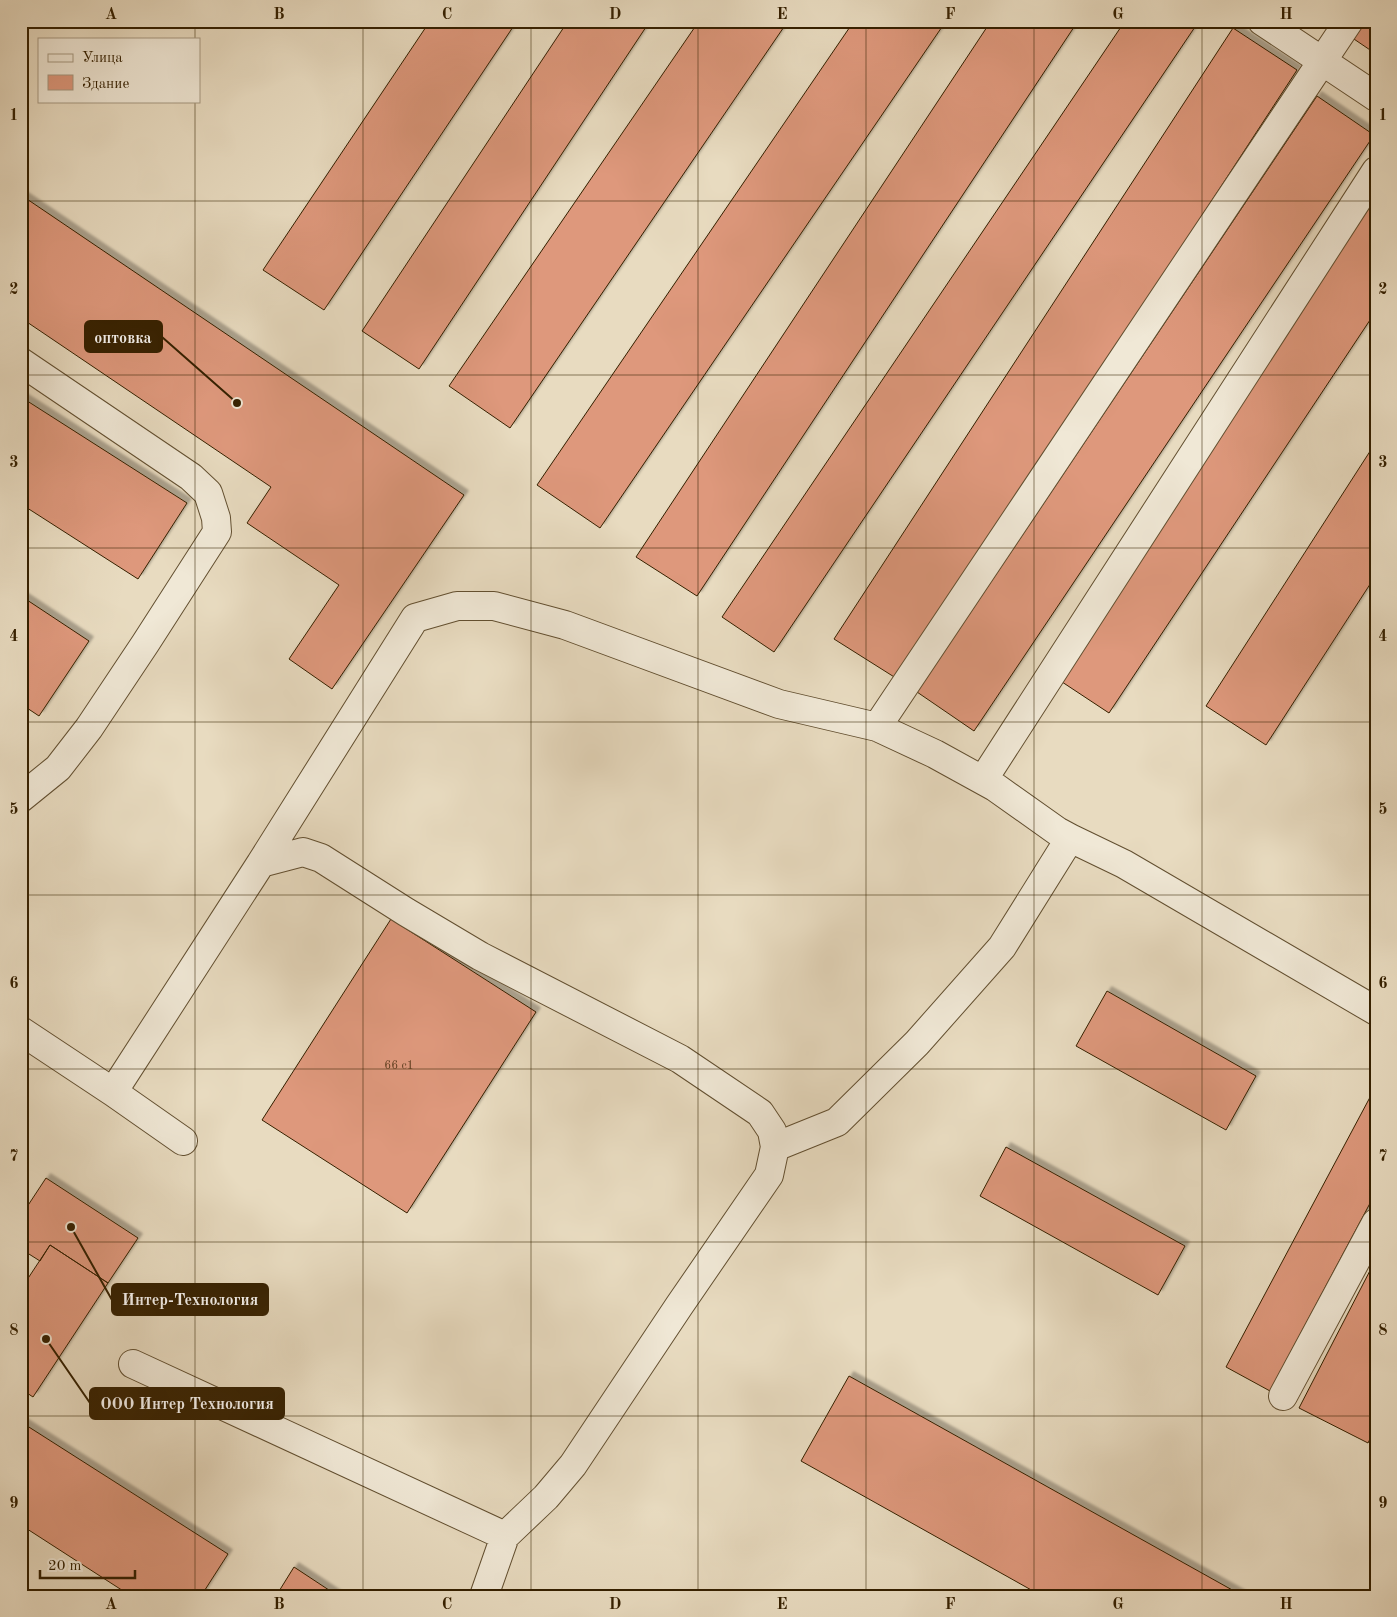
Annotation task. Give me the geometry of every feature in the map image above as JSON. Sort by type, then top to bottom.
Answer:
[{"type":"lane","points":[[1262,21],[1376,97]]},
{"type":"lane","points":[[877,727],[1324,62],[1349,21]]},
{"type":"lane","points":[[983,780],[1376,170]]},
{"type":"lane","points":[[21,362],[191,477],[208,493],[216,518],[218,532],[90,728],[58,768],[21,798]]},
{"type":"lane","points":[[113,1092],[261,863],[415,618],[457,606],[494,606],[565,625],[779,704],[877,727],[935,754],[983,780],[1070,838],[1124,864],[1376,1011]]},
{"type":"lane","points":[[775,1147],[837,1122],[917,1043],[1002,947],[1070,838]]},
{"type":"lane","points":[[261,863],[303,852],[322,858],[406,912],[480,956],[680,1059],[760,1113],[772,1131],[775,1147],[769,1176],[678,1306],[573,1465],[546,1497],[505,1536],[484,1596]]},
{"type":"lane","points":[[21,1031],[183,1141]]},
{"type":"lane","points":[[1283,1396],[1376,1223]]},
{"type":"lane","points":[[133,1364],[505,1536]]},
{"type":"building","points":[[430,21],[517,21],[324,310],[263,270]]},
{"type":"building","points":[[568,21],[650,21],[419,369],[362,331]]},
{"type":"building","points":[[699,21],[788,21],[510,428],[449,386]]},
{"type":"building","points":[[854,21],[946,21],[600,528],[537,485]]},
{"type":"building","points":[[991,21],[1078,21],[697,596],[636,557]]},
{"type":"building","points":[[1125,21],[1199,21],[774,652],[722,617]]},
{"type":"building","points":[[1357,21],[1376,21],[1376,54],[1348,35]]},
{"type":"building","points":[[1233,28],[1297,70],[899,680],[834,639]]},
{"type":"building","points":[[1317,96],[1374,135],[974,731],[917,692]]},
{"type":"building","points":[[1376,188],[1376,311],[1109,713],[1053,676]]},
{"type":"building","points":[[21,195],[464,495],[332,689],[289,659],[339,585],[247,523],[271,487],[21,318]]},
{"type":"building","points":[[21,397],[187,503],[138,579],[21,504]]},
{"type":"building","points":[[1376,442],[1376,575],[1266,745],[1206,706]]},
{"type":"building","points":[[21,596],[89,641],[39,716],[21,704]]},
{"type":"building","points":[[391,919],[536,1012],[407,1213],[262,1120]]},
{"type":"building","points":[[1107,991],[1256,1076],[1226,1130],[1076,1046]]},
{"type":"building","points":[[1376,1086],[1376,1192],[1270,1391],[1226,1367]]},
{"type":"building","points":[[1006,1147],[1185,1246],[1158,1295],[980,1196]]},
{"type":"building","points":[[46,1178],[138,1238],[108,1283],[50,1245],[40,1261],[21,1249],[21,1216]]},
{"type":"building","points":[[50,1245],[108,1283],[33,1397],[21,1389],[21,1289]]},
{"type":"building","points":[[1376,1259],[1376,1427],[1368,1443],[1299,1408]]},
{"type":"building","points":[[849,1376],[1243,1596],[1042,1596],[801,1461]]},
{"type":"building","points":[[21,1422],[228,1554],[201,1596],[131,1596],[21,1525]]},
{"type":"building","points":[[294,1567],[338,1596],[276,1596]]},
{"type":"place","name":"оптовка","points":[[237,403]]},
{"type":"place","name":"Интер-Технология","points":[[71,1227]]},
{"type":"place","name":"ООО Интер Технология","points":[[46,1339]]}]
